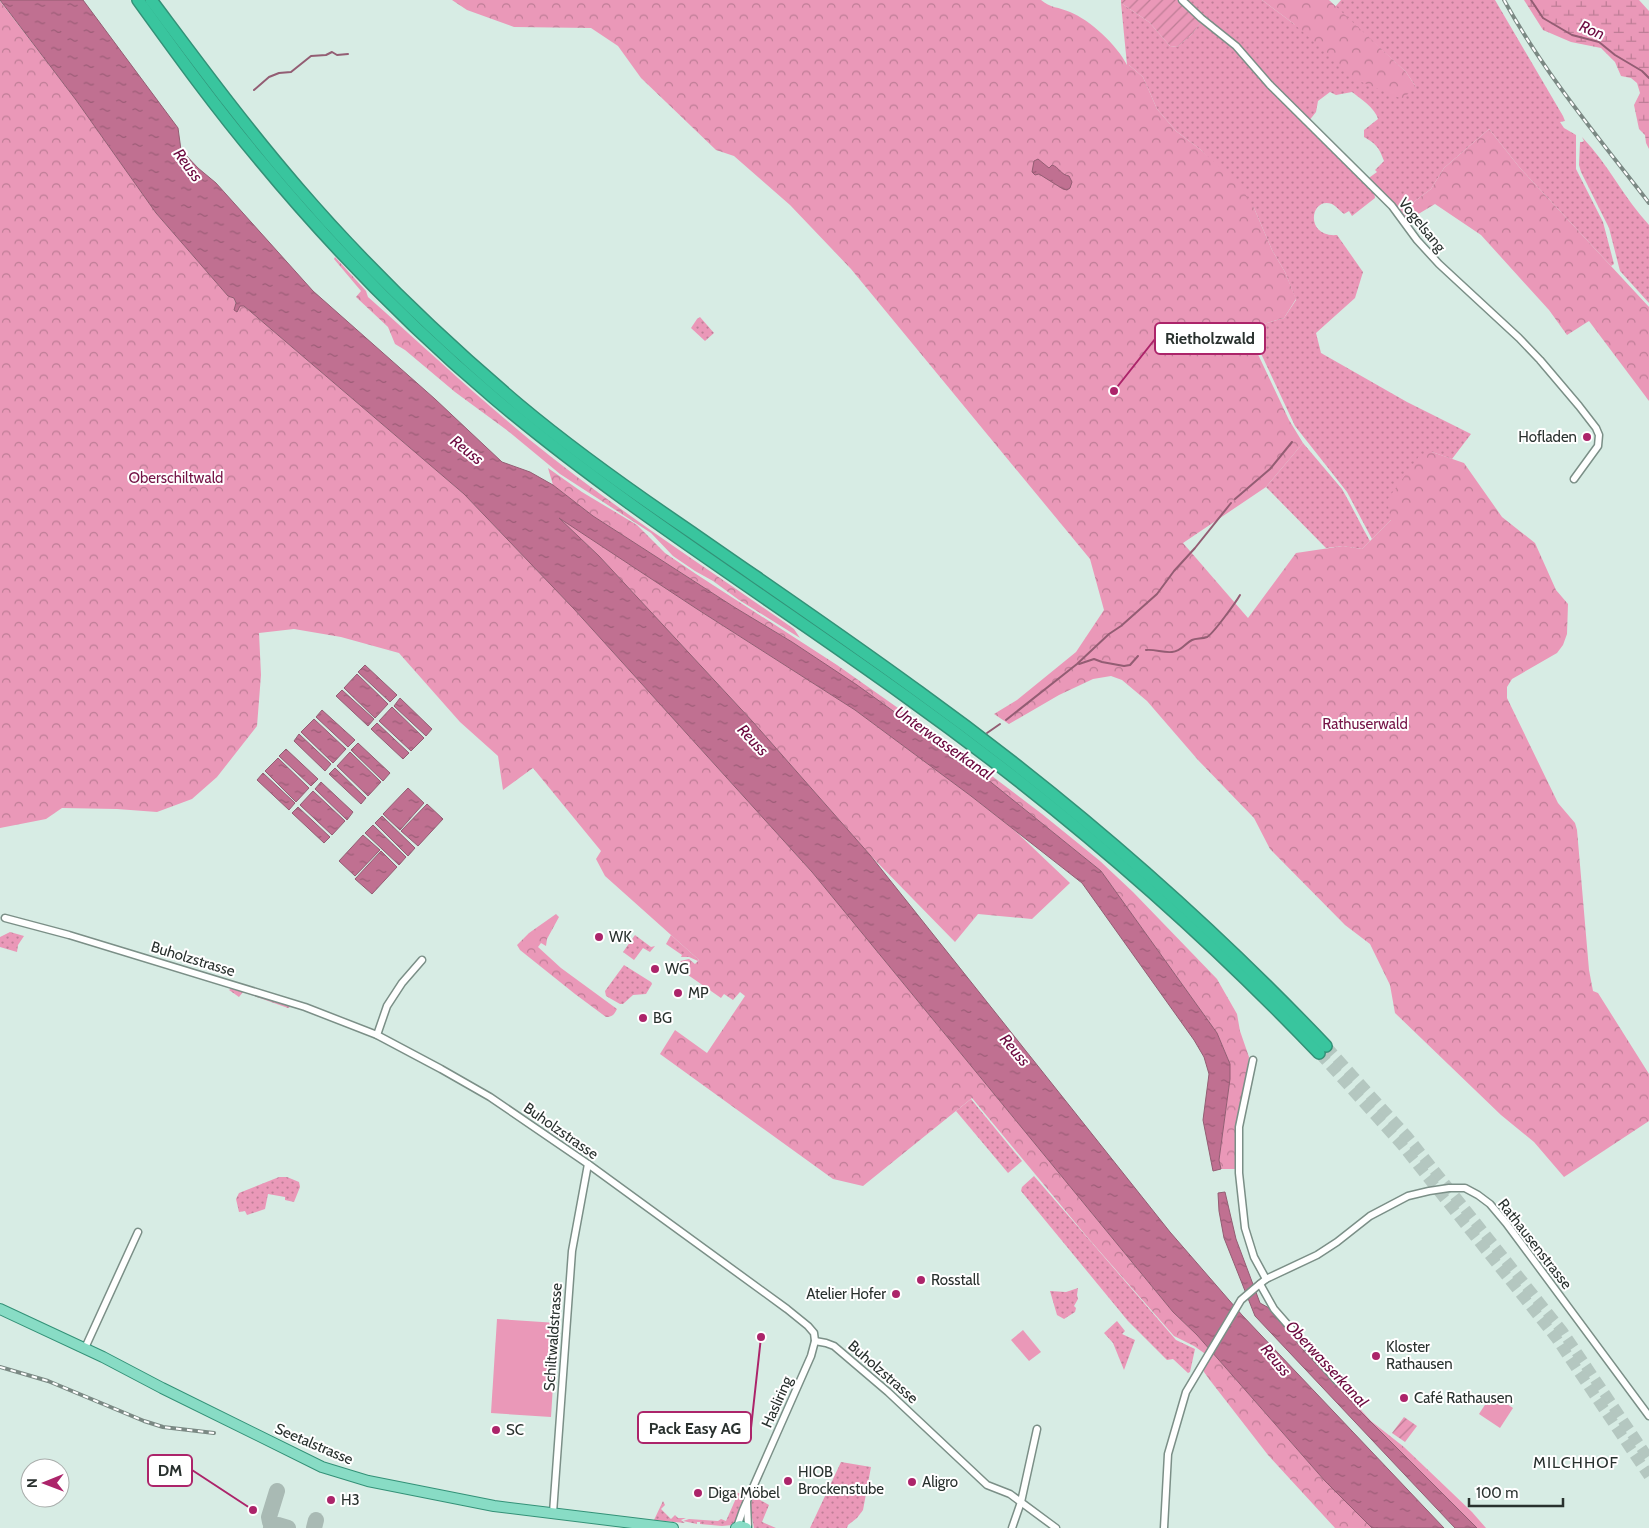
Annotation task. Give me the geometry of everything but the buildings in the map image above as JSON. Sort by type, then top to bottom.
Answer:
[{"type":"highway","points":[[138,0],[232,125],[286,192],[354,266],[446,356],[494,398],[584,469],[673,534],[907,697],[1037,795],[1103,849],[1198,934],[1322,1050],[1262,981],[1187,909],[1112,842],[1040,783],[916,689],[607,473],[473,365],[384,281],[317,210],[237,114],[151,0]]},
{"type":"main road","name":"Seetalstrasse","points":[[0,1309],[85,1348],[186,1400],[330,1470],[368,1481],[489,1505],[673,1528]]},
{"type":"street","name":"Vogelsang","points":[[1182,0],[1236,46],[1270,86],[1392,206],[1417,240],[1439,264],[1540,360],[1579,406],[1596,428],[1599,435],[1598,446],[1574,479]]},
{"type":"street","name":"Buholzstrasse","points":[[5,918],[69,935],[306,1007],[377,1035],[490,1097],[588,1164],[774,1298],[808,1326],[814,1333],[815,1341],[834,1346],[888,1392],[987,1485],[1010,1494],[1056,1528]]},
{"type":"street","points":[[377,1035],[387,1006],[402,983],[422,960]]},
{"type":"street","points":[[1253,1060],[1239,1127],[1239,1173],[1245,1228],[1260,1283],[1274,1309],[1337,1381]]},
{"type":"street","name":"Schiltwaldstrasse","points":[[553,1513],[572,1251],[588,1164]]},
{"type":"street","name":"Rathausenstrasse","points":[[1164,1528],[1168,1454],[1186,1392],[1239,1303],[1260,1283],[1317,1255],[1341,1240],[1370,1216],[1408,1196],[1429,1191],[1465,1188],[1490,1204],[1649,1416]]},
{"type":"street","points":[[85,1348],[138,1232]]},
{"type":"street","name":"Hasliring","points":[[742,1528],[747,1500],[811,1356],[815,1341]]},
{"type":"street","points":[[1012,1528],[1021,1502],[1037,1429]]},
{"type":"street","name":"Hasliring","points":[[742,1528],[747,1500]]},
{"type":"green space","name":"Rathuserwald","points":[[452,0],[1041,0],[1048,5],[1066,10],[1078,16],[1102,34],[1117,49],[1127,65],[1143,77],[1157,109],[1176,131],[1201,150],[1241,187],[1254,208],[1296,299],[1284,318],[1246,329],[1289,420],[1303,443],[1266,487],[1183,543],[1248,618],[1296,553],[1343,546],[1362,549],[1391,520],[1387,500],[1420,455],[1432,452],[1464,463],[1502,517],[1535,543],[1556,590],[1568,604],[1567,634],[1563,645],[1557,653],[1512,679],[1507,687],[1507,698],[1558,803],[1575,823],[1589,970],[1593,991],[1598,993],[1649,1074],[1649,1121],[1564,1177],[1534,1142],[1501,1115],[1395,1013],[1390,985],[1370,944],[1345,925],[1270,849],[1254,818],[1198,760],[1147,701],[1122,680],[1111,676],[1093,679],[1059,695],[1009,724],[994,714],[1017,700],[1076,652],[1104,610],[1090,559],[851,269],[790,205],[734,156],[716,150],[641,78],[618,46],[591,28],[514,27],[467,10]]},
{"type":"green space","points":[[1121,0],[1180,0],[1202,21],[1192,34],[1177,47],[1170,46],[1149,22],[1121,3]]},
{"type":"green space","points":[[1184,0],[1262,0],[1294,24],[1416,87],[1406,72],[1335,7],[1341,0],[1495,0],[1563,116],[1565,121],[1560,122],[1564,128],[1576,135],[1576,169],[1603,222],[1614,264],[1611,266],[1520,168],[1489,129],[1444,168],[1431,189],[1399,213],[1366,180],[1377,172],[1375,170],[1384,161],[1377,146],[1364,137],[1364,130],[1378,119],[1371,107],[1352,92],[1336,95],[1330,92],[1318,101],[1316,112],[1308,122],[1219,29]]},
{"type":"green space","points":[[1262,0],[1329,0],[1406,72],[1416,87],[1402,99],[1357,80],[1294,24]]},
{"type":"green space","points":[[1524,0],[1639,0],[1649,11],[1649,149],[1645,135],[1639,129],[1634,105],[1640,93],[1637,83],[1631,78],[1621,76],[1615,62],[1601,48],[1571,42],[1543,30]]},
{"type":"green space","name":"Oberschiltwald","points":[[0,1],[76,100],[156,213],[228,296],[234,298],[236,306],[244,306],[464,494],[574,609],[812,872],[1173,1312],[1197,1335],[1325,1481],[1372,1528],[1335,1528],[1268,1455],[1209,1379],[1204,1372],[1204,1353],[1174,1336],[1088,1238],[972,1098],[863,1186],[833,1179],[660,1054],[675,1030],[707,1053],[745,996],[740,992],[733,1000],[724,994],[721,998],[678,968],[676,965],[680,961],[689,959],[695,964],[699,960],[605,876],[596,859],[601,851],[533,768],[503,790],[498,756],[460,722],[399,653],[341,637],[294,629],[259,633],[261,675],[257,726],[217,777],[192,799],[157,812],[62,808],[46,819],[0,828]]},
{"type":"green space","points":[[1121,3],[1149,22],[1170,46],[1177,47],[1192,34],[1202,21],[1222,35],[1306,125],[1374,191],[1375,198],[1352,216],[1349,211],[1344,214],[1332,204],[1325,203],[1315,211],[1315,224],[1319,230],[1326,234],[1337,235],[1363,272],[1355,298],[1316,333],[1321,353],[1407,402],[1471,434],[1452,459],[1432,452],[1391,520],[1372,539],[1347,492],[1295,426],[1249,328],[1284,318],[1296,300],[1285,272],[1272,250],[1254,208],[1201,150],[1176,131],[1157,109],[1143,77],[1127,65]]},
{"type":"green space","points":[[1489,129],[1520,168],[1649,307],[1649,401],[1589,321],[1567,335],[1549,310],[1481,235],[1435,204],[1405,222],[1399,213],[1431,189],[1444,168]]},
{"type":"green space","points":[[1582,137],[1600,158],[1649,225],[1649,303],[1620,271],[1609,228],[1579,165],[1580,142],[1584,141]]},
{"type":"green space","points":[[335,257],[366,291],[368,297],[530,440],[627,513],[794,629],[800,638],[673,556],[651,533],[560,474],[508,431],[395,344],[388,327],[356,297],[361,291],[334,259]]},
{"type":"green space","points":[[700,317],[714,333],[705,341],[691,328]]},
{"type":"green space","points":[[1303,443],[1346,495],[1370,541],[1362,549],[1343,546],[1326,548],[1266,487]]},
{"type":"green space","points":[[548,468],[582,492],[637,525],[665,553],[837,665],[959,751],[1100,861],[1133,892],[1217,979],[1237,1014],[1240,1031],[1249,1057],[1242,1106],[1236,1130],[1235,1169],[1221,1169],[1219,1160],[1230,1079],[1230,1064],[1217,1033],[1101,871],[982,775],[922,730],[792,642],[593,516],[553,485]]},
{"type":"green space","points":[[558,517],[855,710],[1013,829],[1070,883],[1032,919],[978,914],[955,942],[870,855],[753,722],[599,556]]},
{"type":"green space","points":[[556,914],[559,917],[547,939],[546,946],[541,943],[538,947],[561,968],[617,1009],[611,1016],[606,1017],[575,994],[520,950],[517,945],[529,933]]},
{"type":"green space","points":[[10,932],[24,936],[18,945],[17,952],[0,947],[0,937]]},
{"type":"green space","points":[[635,935],[651,947],[655,946],[650,952],[643,948],[634,960],[623,952]]},
{"type":"green space","points":[[671,935],[699,960],[681,957],[682,955],[666,944]]},
{"type":"green space","points":[[624,965],[652,984],[646,994],[633,995],[623,1004],[620,1004],[606,996],[605,991]]},
{"type":"green space","points":[[233,987],[290,1007],[288,1008],[243,992],[239,997],[229,990]]},
{"type":"green space","points":[[971,1099],[1022,1161],[1008,1173],[956,1111]]},
{"type":"green space","points":[[1034,1176],[1176,1340],[1195,1349],[1190,1372],[1188,1373],[1173,1359],[1167,1360],[1128,1321],[1021,1191],[1022,1187]]},
{"type":"green space","points":[[279,1177],[287,1177],[299,1182],[300,1187],[294,1202],[285,1200],[285,1197],[268,1194],[265,1209],[247,1215],[245,1211],[239,1212],[236,1199],[239,1193]]},
{"type":"green space","points":[[1078,1288],[1078,1299],[1074,1306],[1076,1308],[1075,1312],[1064,1319],[1057,1315],[1050,1291],[1066,1292]]},
{"type":"green space","points":[[1270,1306],[1302,1345],[1371,1421],[1404,1447],[1472,1512],[1486,1528],[1477,1528],[1362,1413],[1303,1350],[1269,1308]]},
{"type":"green space","points":[[497,1319],[557,1323],[551,1417],[491,1413]]},
{"type":"green space","points":[[1117,1321],[1125,1331],[1122,1334],[1135,1340],[1124,1370],[1113,1343],[1104,1333]]},
{"type":"green space","points":[[1023,1330],[1041,1352],[1029,1361],[1011,1340]]},
{"type":"green space","points":[[1492,1394],[1513,1408],[1500,1428],[1479,1414]]},
{"type":"green space","points":[[1404,1417],[1417,1426],[1405,1442],[1392,1433]]},
{"type":"green space","points":[[841,1462],[871,1467],[863,1510],[847,1528],[810,1528]]},
{"type":"green space","points":[[734,1492],[743,1494],[744,1502],[737,1519],[732,1525],[700,1524],[700,1522],[697,1522],[697,1524],[683,1521],[689,1519],[718,1521],[721,1519],[726,1521],[737,1496],[733,1494]]},
{"type":"green space","points":[[753,1496],[769,1505],[762,1522],[776,1528],[754,1528],[750,1507]]},
{"type":"green space","points":[[663,1501],[665,1505],[661,1509],[671,1519],[675,1515],[678,1518],[686,1518],[681,1520],[685,1523],[654,1520]]},
{"type":"water","name":"Reuss","points":[[0,0],[83,0],[178,128],[181,150],[216,183],[313,291],[435,399],[502,462],[530,472],[553,485],[593,516],[857,685],[982,775],[1101,871],[1217,1033],[1230,1064],[1230,1079],[1219,1160],[1221,1169],[1213,1171],[1203,1120],[1209,1074],[1204,1057],[1194,1040],[1082,883],[971,796],[855,710],[559,518],[599,556],[753,722],[870,855],[1170,1232],[1242,1315],[1444,1528],[1372,1528],[1325,1481],[1197,1335],[1173,1312],[812,872],[574,609],[464,494],[244,306],[240,306],[237,312],[234,310],[236,303],[234,298],[228,296],[156,213],[76,100]]},
{"type":"water","points":[[1038,159],[1049,168],[1052,165],[1069,176],[1072,182],[1070,188],[1067,190],[1063,189],[1039,174],[1035,175],[1032,172],[1034,161]]},
{"type":"water","points":[[365,665],[397,695],[390,702],[358,672]]},
{"type":"water","points":[[357,674],[388,704],[375,718],[344,688]]},
{"type":"water","points":[[342,690],[374,719],[368,726],[336,696]]},
{"type":"water","points":[[400,698],[432,729],[426,736],[394,706]]},
{"type":"water","points":[[392,707],[424,738],[411,751],[379,721]]},
{"type":"water","points":[[322,710],[355,740],[348,747],[316,717]]},
{"type":"water","points":[[314,719],[346,749],[333,763],[301,732]]},
{"type":"water","points":[[377,723],[409,753],[403,759],[371,729]]},
{"type":"water","points":[[299,734],[331,764],[325,771],[294,741]]},
{"type":"water","points":[[358,743],[390,773],[383,781],[351,750]]},
{"type":"water","points":[[286,749],[318,779],[311,786],[279,756]]},
{"type":"water","points":[[350,752],[381,782],[368,796],[337,766]]},
{"type":"water","points":[[278,758],[309,788],[296,802],[265,771]]},
{"type":"water","points":[[335,768],[366,798],[361,804],[329,774]]},
{"type":"water","points":[[263,773],[295,803],[289,810],[257,780]]},
{"type":"water","points":[[321,782],[353,812],[347,820],[315,789]]},
{"type":"water","points":[[408,788],[424,803],[400,830],[383,814]]},
{"type":"water","points":[[313,791],[345,821],[332,835],[300,805]]},
{"type":"water","points":[[427,804],[443,819],[418,846],[401,831]]},
{"type":"water","points":[[298,807],[330,837],[324,843],[292,813]]},
{"type":"water","points":[[382,816],[415,848],[408,856],[375,823]]},
{"type":"water","points":[[373,825],[406,857],[399,865],[365,833]]},
{"type":"water","points":[[363,835],[380,850],[355,876],[339,861]]},
{"type":"water","points":[[381,851],[397,867],[372,894],[355,879]]},
{"type":"water","points":[[1225,1192],[1236,1239],[1260,1303],[1269,1308],[1303,1350],[1362,1413],[1477,1528],[1455,1528],[1255,1316],[1224,1238],[1218,1193]]},
{"type":"waterway","name":"Ron","points":[[1531,0],[1543,18],[1572,35],[1599,42],[1615,55],[1642,71],[1649,78]]},
{"type":"waterway","points":[[254,90],[269,77],[279,73],[291,72],[311,56],[326,55],[332,52],[337,55],[348,54]]},
{"type":"waterway","points":[[1235,499],[1270,469],[1292,442]]},
{"type":"waterway","points":[[1006,720],[1077,664],[1109,634],[1121,626],[1157,594],[1231,503]]},
{"type":"waterway","points":[[1146,650],[1175,651],[1181,649],[1192,640],[1207,637],[1240,595]]},
{"type":"waterway","points":[[1079,664],[1094,659],[1124,666],[1130,665],[1138,656]]},
{"type":"waterway","points":[[987,733],[1000,724]]},
{"type":"waterway","name":"Unterwasserkanal","points":[[958,760],[963,754]]},
{"type":"taxiway","points":[[270,1522],[269,1517],[277,1491]]},
{"type":"taxiway","points":[[314,1528],[316,1520]]},
{"type":"taxiway","points":[[271,1528],[278,1525],[288,1528]]},
{"type":"tunnel","points":[[1326,1046],[1407,1136],[1563,1332],[1649,1459]]},
{"type":"tunnel","points":[[1319,1053],[1401,1144],[1556,1338],[1649,1476]]},
{"type":"railway","points":[[1504,0],[1554,79],[1649,203]]},
{"type":"railway","points":[[0,1367],[48,1381],[163,1427],[214,1433]]},
{"type":"place","name":"Rietholzwald","points":[[1114,391]]},
{"type":"place","name":"Hofladen","points":[[1587,437]]},
{"type":"place","name":"WK","points":[[599,937]]},
{"type":"place","name":"WG","points":[[655,969]]},
{"type":"place","name":"MP","points":[[678,993]]},
{"type":"place","name":"BG","points":[[643,1018]]},
{"type":"place","name":"Rosstall","points":[[921,1280]]},
{"type":"place","name":"Atelier Hofer","points":[[896,1294]]},
{"type":"place","name":"Pack Easy AG","points":[[761,1337]]},
{"type":"place","name":"Kloster Rathausen","points":[[1376,1356]]},
{"type":"place","name":"Café Rathausen","points":[[1404,1398]]},
{"type":"place","name":"SC","points":[[496,1430]]},
{"type":"place","name":"HIOB Brockenstube","points":[[788,1481]]},
{"type":"place","name":"Aligro","points":[[912,1482]]},
{"type":"place","name":"Diga Möbel","points":[[698,1493]]},
{"type":"place","name":"H3","points":[[331,1500]]},
{"type":"place","name":"DM","points":[[253,1510]]},
{"type":"district","name":"MILCHHOF","points":[[1576,1462]]},
{"type":"water label","name":"Oberwasserkanal","points":[[1327,1364]]}]
